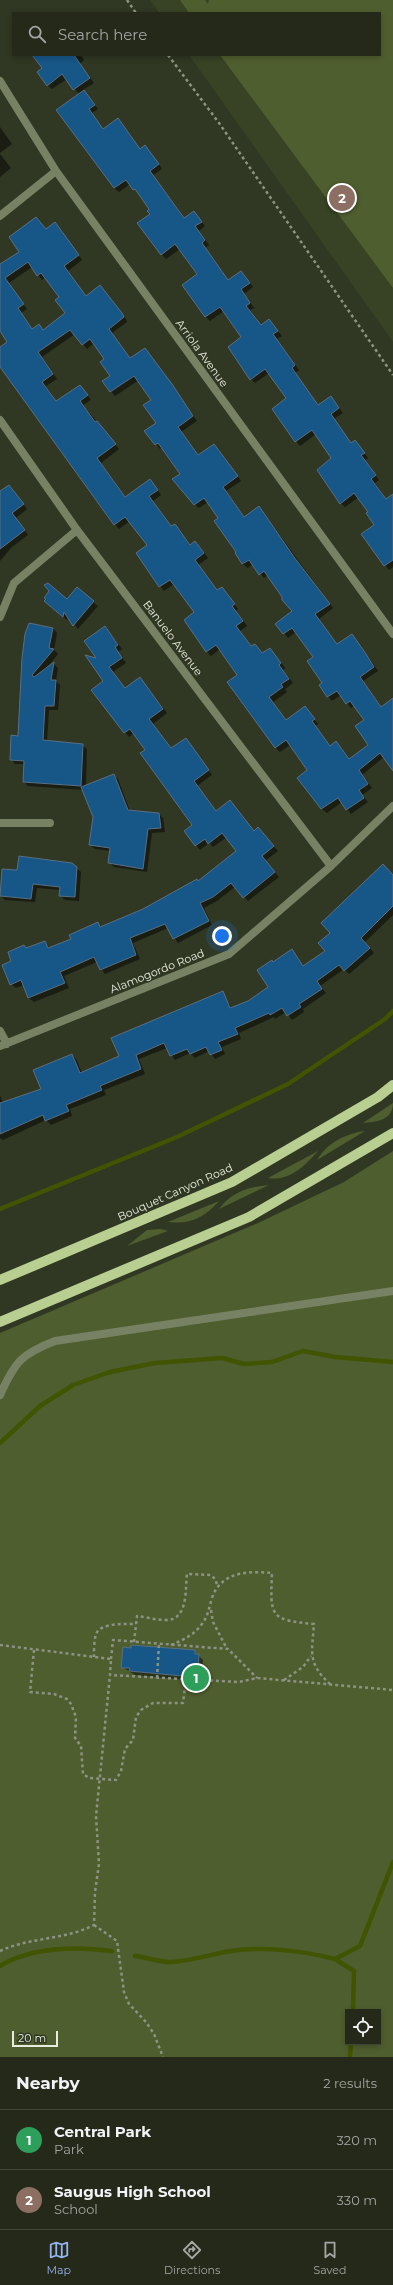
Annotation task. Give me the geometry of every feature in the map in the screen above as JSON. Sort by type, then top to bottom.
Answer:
[{"type":"main road","name":"Bouquet Canyon Road","points":[[0,1280],[232,1182],[378,1097],[393,1085]]},
{"type":"main road","points":[[0,1322],[249,1217],[393,1133]]},
{"type":"street","name":"Arriola Avenue","points":[[0,81],[56,171],[393,634]]},
{"type":"street","points":[[0,216],[56,171]]},
{"type":"street","name":"Banuelo Avenue","points":[[0,420],[78,530],[331,866]]},
{"type":"street","points":[[0,617],[14,583],[78,530]]},
{"type":"street","name":"Alamogordo Road","points":[[4,1045],[229,954],[331,866],[393,806]]},
{"type":"street","points":[[0,822],[50,823]]},
{"type":"street","points":[[0,1031],[4,1045]]},
{"type":"street","points":[[0,1396],[11,1372],[30,1350],[55,1341],[393,1291]]},
{"type":"path","points":[[127,0],[135,12]]},
{"type":"path","points":[[169,56],[219,122],[393,375]]},
{"type":"path","points":[[171,1645],[192,1635],[202,1624],[217,1588],[224,1580],[236,1574],[251,1572],[272,1573],[270,1603],[276,1615],[288,1622],[314,1624],[311,1656],[320,1675],[330,1684]]},
{"type":"path","points":[[134,1642],[137,1616],[165,1620],[176,1616],[185,1604],[187,1574],[211,1575],[216,1580],[217,1588]]},
{"type":"path","points":[[210,1607],[212,1622],[228,1649],[257,1678]]},
{"type":"path","points":[[94,1657],[97,1632],[116,1624],[136,1624]]},
{"type":"path","points":[[94,1925],[95,1892],[99,1864],[96,1816],[101,1779],[113,1640],[228,1649]]},
{"type":"path","points":[[157,1678],[159,1644]]},
{"type":"path","points":[[0,1646],[111,1659]]},
{"type":"path","points":[[34,1650],[30,1692],[54,1694],[67,1700],[71,1704],[76,1717],[75,1738],[81,1746],[83,1774],[89,1778],[116,1780],[121,1771],[125,1749],[133,1740],[136,1717],[141,1710],[153,1703],[183,1703],[186,1679]]},
{"type":"path","points":[[284,1680],[304,1667],[311,1656]]},
{"type":"path","points":[[110,1675],[239,1682],[257,1678],[393,1690]]},
{"type":"path","points":[[0,1951],[12,1945],[42,1938],[78,1933],[94,1925]]},
{"type":"path","points":[[94,1925],[117,1941],[124,1992],[129,2004],[146,2022],[154,2034],[163,2057]]},
{"type":"shaded area","points":[[150,0],[393,0],[393,342],[190,56],[381,56],[381,12],[158,12]]},
{"type":"shaded area","points":[[180,0],[205,0],[208,4],[209,0],[393,0],[393,288],[221,56],[381,56],[381,12],[188,12]]},
{"type":"shaded area","points":[[393,1103],[392,1109],[387,1117],[379,1121],[363,1123]]},
{"type":"shaded area","points":[[365,1131],[317,1160],[326,1148],[338,1140],[351,1134]]},
{"type":"shaded area","points":[[318,1151],[308,1162],[290,1175],[276,1179],[268,1178]]},
{"type":"shaded area","points":[[393,1151],[393,2057],[0,2057],[0,1333],[258,1223],[344,1182]]},
{"type":"shaded area","points":[[269,1185],[219,1209],[229,1198],[241,1191]]},
{"type":"shaded area","points":[[219,1201],[214,1207],[196,1219],[176,1223],[168,1222]]},
{"type":"shaded area","points":[[161,1229],[168,1231],[127,1246],[147,1230]]},
{"type":"building","points":[[33,56],[75,56],[90,78],[73,90],[62,74],[47,86],[37,72],[42,68]]},
{"type":"building","points":[[84,90],[95,105],[89,109],[103,129],[118,118],[140,149],[145,145],[159,164],[150,171],[184,218],[194,211],[202,222],[195,226],[205,240],[202,243],[228,280],[241,271],[250,283],[241,289],[250,303],[246,306],[261,325],[269,319],[278,331],[273,334],[295,365],[292,368],[318,405],[331,396],[339,408],[331,414],[351,443],[355,440],[365,453],[361,455],[376,475],[371,479],[386,499],[393,494],[393,560],[384,566],[361,534],[374,525],[366,513],[368,512],[354,493],[340,504],[317,470],[331,458],[312,430],[295,442],[272,409],[286,398],[265,369],[250,380],[228,347],[241,337],[220,307],[205,317],[182,285],[197,274],[175,244],[161,255],[137,223],[150,214],[147,211],[149,209],[135,189],[133,190],[126,180],[114,188],[56,110]]},
{"type":"building","points":[[36,217],[46,229],[55,222],[79,255],[64,266],[86,296],[100,285],[124,317],[109,329],[130,358],[145,348],[172,384],[193,416],[178,427],[198,455],[214,444],[238,476],[223,487],[244,517],[259,506],[294,557],[330,604],[315,614],[337,644],[352,634],[374,667],[360,677],[381,707],[393,698],[393,771],[380,753],[359,770],[368,784],[359,790],[364,798],[346,810],[338,798],[321,809],[297,778],[307,770],[286,740],[275,748],[227,682],[237,675],[216,645],[206,652],[184,620],[194,612],[170,580],[159,587],[136,553],[147,545],[125,517],[114,525],[0,367],[0,347],[7,342],[0,331],[0,264],[19,252],[9,237]],"holes":[[[28,262],[37,276],[41,273],[59,297],[55,300],[65,313],[43,330],[39,324],[32,329],[18,308],[24,304],[5,278]],[[70,330],[82,345],[90,339],[104,359],[100,362],[110,376],[102,381],[110,392],[134,376],[151,400],[143,405],[156,423],[144,431],[155,445],[158,443],[180,474],[172,479],[194,505],[204,498],[218,518],[214,521],[236,552],[235,553],[242,564],[249,560],[259,575],[264,571],[282,597],[282,600],[292,611],[275,624],[283,634],[292,628],[313,657],[307,661],[322,683],[319,685],[327,697],[337,691],[346,704],[350,701],[364,720],[355,726],[368,745],[349,759],[336,741],[330,746],[312,721],[315,719],[305,706],[286,720],[269,697],[283,687],[281,684],[289,679],[279,665],[281,663],[270,648],[262,653],[255,644],[251,646],[236,626],[243,621],[232,606],[235,604],[222,587],[217,590],[195,560],[204,553],[195,541],[190,545],[175,524],[171,526],[149,496],[158,490],[150,479],[125,497],[97,458],[116,444],[97,421],[95,422],[80,401],[88,395],[80,385],[56,401],[42,382],[53,374],[38,352]]]},
{"type":"building","points":[[9,485],[24,504],[12,513],[25,530],[0,549],[0,491]]},
{"type":"building","points":[[48,583],[67,599],[77,587],[94,601],[73,626],[64,612],[63,617],[44,601],[46,599],[44,598],[49,591],[44,585]]},
{"type":"building","points":[[29,623],[53,628],[49,648],[54,649],[32,675],[34,677],[54,662],[51,680],[56,680],[54,706],[45,706],[43,740],[83,744],[81,786],[23,782],[24,761],[10,760],[11,735],[18,736],[22,658],[25,634]]},
{"type":"building","points":[[105,626],[118,645],[115,647],[122,658],[109,667],[125,688],[140,677],[163,709],[149,719],[171,748],[186,738],[209,770],[194,781],[216,811],[230,800],[254,831],[258,827],[274,846],[262,856],[275,872],[243,898],[231,883],[213,897],[200,903],[209,921],[173,939],[165,924],[130,938],[136,955],[100,970],[94,957],[60,972],[65,983],[28,998],[21,980],[10,985],[2,965],[11,961],[8,952],[24,945],[26,948],[45,941],[48,948],[71,939],[69,935],[98,922],[100,927],[143,909],[197,879],[198,881],[236,851],[222,833],[208,844],[205,839],[195,846],[184,831],[192,825],[140,753],[145,750],[130,729],[124,733],[91,690],[103,681],[85,655],[96,658],[84,641]]},
{"type":"building","points":[[114,774],[128,810],[159,813],[161,828],[148,829],[143,869],[108,863],[110,848],[89,845],[93,817],[81,787]]},
{"type":"building","points":[[19,856],[72,863],[77,867],[75,897],[59,896],[60,887],[33,884],[31,899],[0,896],[2,869],[17,870]]},
{"type":"building","points":[[383,864],[393,875],[393,906],[361,938],[370,948],[344,971],[339,965],[317,981],[322,989],[299,1004],[301,1007],[287,1016],[282,1008],[270,1015],[269,1013],[235,1028],[238,1034],[218,1042],[222,1050],[210,1055],[206,1047],[190,1054],[187,1049],[170,1056],[164,1043],[136,1055],[141,1069],[100,1086],[102,1090],[66,1105],[69,1111],[45,1121],[43,1115],[0,1134],[0,1103],[41,1089],[33,1070],[72,1054],[80,1073],[119,1056],[111,1038],[223,991],[230,1008],[248,1001],[268,987],[257,970],[272,960],[273,962],[292,949],[303,966],[325,951],[318,943],[330,933],[321,923]]},
{"type":"building","points":[[131,1645],[195,1650],[195,1654],[199,1654],[198,1673],[193,1673],[193,1677],[129,1671],[130,1668],[121,1668],[123,1647],[131,1648]]},
{"type":"waterway","points":[[0,1209],[177,1137],[288,1084],[385,1019],[393,1011]]},
{"type":"waterway","points":[[0,1443],[40,1406],[73,1385],[110,1372],[155,1363],[222,1358],[244,1364],[272,1362],[303,1351],[335,1357],[393,1362]]},
{"type":"waterway","points":[[135,1956],[163,1962],[171,1962],[231,1951],[270,1949],[335,1959],[360,1946],[393,1862]]},
{"type":"waterway","points":[[0,1966],[26,1955],[54,1950],[98,1949],[112,1951]]},
{"type":"waterway","points":[[335,1959],[354,1971],[353,2009]]},
{"type":"waterway","points":[[350,2057],[351,2045]]},
{"type":"place","name":"Saugus High School","points":[[342,198]]},
{"type":"place","name":"Central Park","points":[[196,1678]]}]
